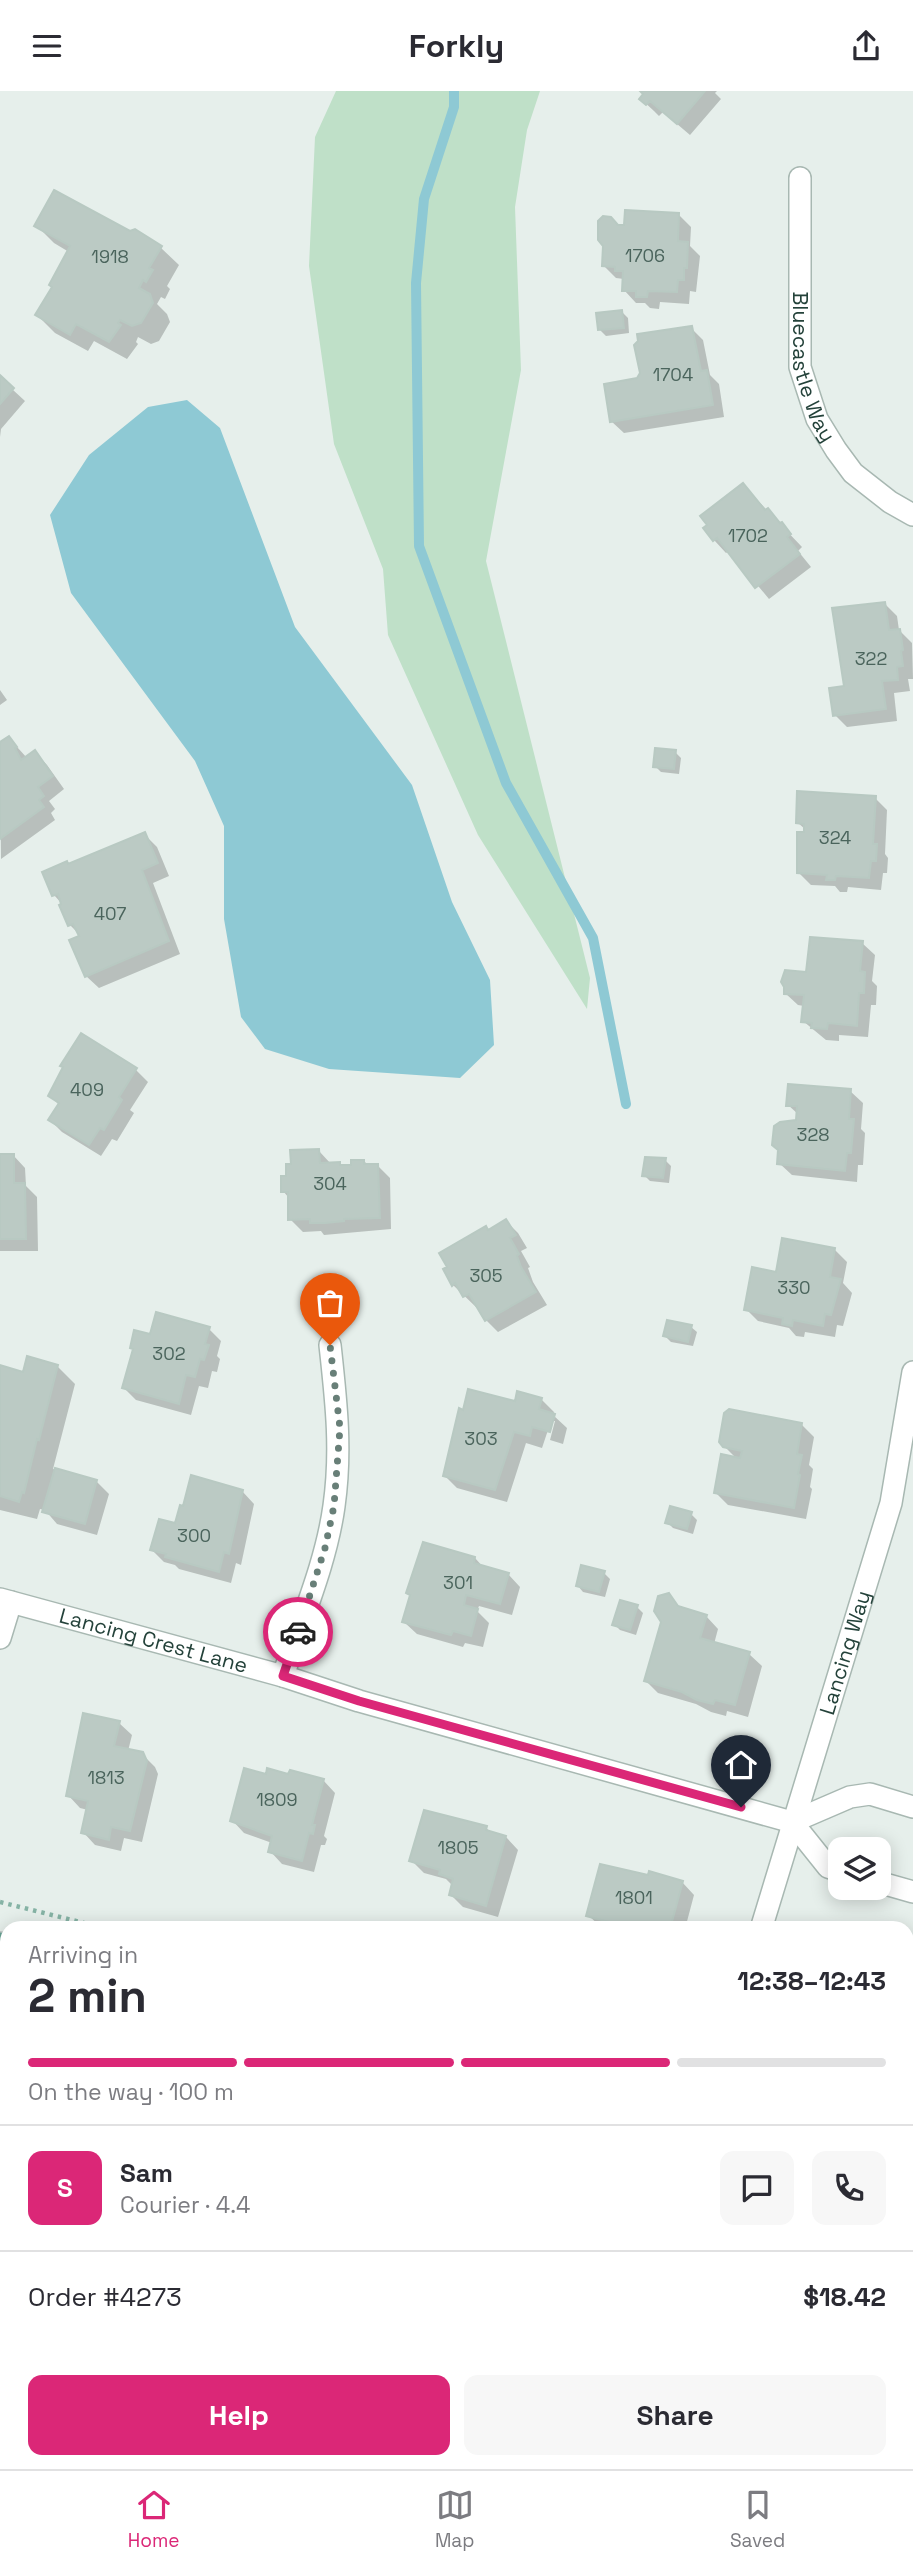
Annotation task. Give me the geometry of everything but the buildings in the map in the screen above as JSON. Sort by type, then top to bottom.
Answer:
[{"type":"street","name":"Bluecastle Way","points":[[800,178],[800,367],[817,419],[853,473],[890,502],[913,515]]},
{"type":"street","points":[[283,1676],[325,1548],[334,1506],[340,1428],[330,1345]]},
{"type":"street","name":"Lancing Way","points":[[763,1921],[891,1503],[913,1372]]},
{"type":"street","points":[[0,1638],[6,1601]]},
{"type":"street","name":"Lancing Crest Lane","points":[[6,1601],[283,1676],[359,1701],[792,1822]]},
{"type":"street","points":[[828,1867],[792,1822],[850,1797],[870,1794],[913,1807]]},
{"type":"street","points":[[891,1886],[913,1892]]},
{"type":"path","points":[[0,1902],[76,1921]]},
{"type":"green space","points":[[336,91],[540,91],[527,130],[515,207],[521,370],[486,561],[590,978],[587,1009],[478,835],[388,635],[383,569],[334,444],[309,266],[315,137]]},
{"type":"water","points":[[187,400],[220,428],[295,627],[412,785],[452,902],[490,980],[494,1045],[460,1078],[329,1069],[265,1049],[241,1017],[224,919],[224,826],[195,761],[71,593],[50,515],[89,455],[148,407]]},
{"type":"waterway","points":[[454,91],[454,107],[424,199],[416,283],[419,546],[506,783],[593,938],[626,1104]]},
{"type":"way so far","points":[[298,1632],[325,1548],[334,1506],[340,1428],[330,1345]]},
{"type":"route","points":[[298,1632],[283,1676],[359,1701],[741,1807]]}]
